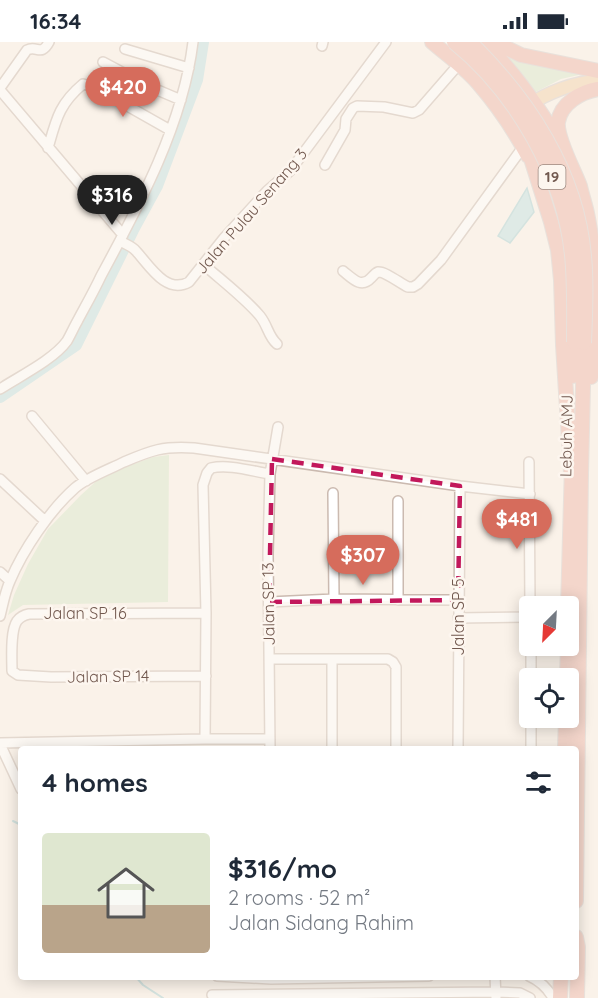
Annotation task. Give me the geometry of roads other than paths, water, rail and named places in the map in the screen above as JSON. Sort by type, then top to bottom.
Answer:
[{"type":"highway","points":[[432,42],[491,94],[502,96],[510,91],[513,78],[508,68]]},
{"type":"highway","name":"Lebuh AMJ","points":[[454,42],[484,70],[501,91],[533,137],[547,162],[567,220],[579,343]]},
{"type":"highway","name":"Lebuh AMJ","points":[[470,42],[512,88],[556,157],[568,186],[584,254],[585,291],[579,343],[576,473],[576,746]]},
{"type":"highway","points":[[483,42],[508,68],[536,104],[566,153]]},
{"type":"highway","points":[[494,42],[521,55],[598,71]]},
{"type":"highway","points":[[477,82],[508,123],[534,168]]},
{"type":"highway","points":[[576,473],[594,350],[596,265],[580,187],[566,153],[558,124],[562,111],[571,100],[598,87]]},
{"type":"highway","points":[[566,153],[550,134],[544,131],[537,132],[529,139],[528,149],[558,250],[563,345],[576,473]]},
{"type":"highway","name":"Lebuh AMJ","points":[[569,596],[576,473]]},
{"type":"highway","points":[[565,746],[566,728]]},
{"type":"highway","points":[[560,998],[561,980]]},
{"type":"highway","points":[[577,980],[577,998]]},
{"type":"main road","points":[[508,123],[536,104],[576,84],[598,81]]},
{"type":"main road","points":[[536,104],[577,90],[598,87]]},
{"type":"street","points":[[49,42],[42,50],[31,48],[27,50],[0,89],[124,241]]},
{"type":"street","points":[[0,389],[42,362],[66,342],[124,241],[156,167],[181,100],[193,42]]},
{"type":"street","name":"Jalan Pulau Senang 3","points":[[124,241],[135,249],[146,264],[162,279],[173,285],[182,286],[189,282],[224,238],[267,191],[290,171],[386,42]]},
{"type":"street","points":[[125,49],[189,68]]},
{"type":"street","points":[[103,62],[141,83],[181,100]]},
{"type":"street","points":[[325,165],[345,130],[345,119],[353,108],[357,106],[384,107],[412,113],[419,110],[459,64]]},
{"type":"street","points":[[48,148],[59,111],[66,100],[83,84],[94,87],[170,130]]},
{"type":"street","points":[[343,271],[360,283],[368,282],[378,272],[408,287],[418,284],[441,260],[523,147]]},
{"type":"street","points":[[203,264],[258,314],[267,325],[269,336],[277,344]]},
{"type":"street","points":[[32,416],[87,481]]},
{"type":"street","name":"Jalan SP 13","points":[[270,744],[268,602],[270,474],[278,427]]},
{"type":"street","points":[[0,616],[10,581],[19,563],[45,521],[76,486],[106,470],[157,449],[194,448],[530,494]]},
{"type":"street","points":[[530,462],[530,596]]},
{"type":"street","points":[[206,739],[203,485],[207,473],[211,468],[217,467],[270,474]]},
{"type":"street","points":[[0,479],[45,521]]},
{"type":"street","name":"Jalan SP 5","points":[[458,746],[460,486]]},
{"type":"street","points":[[333,493],[334,599]]},
{"type":"street","points":[[398,501],[398,600]]},
{"type":"street","points":[[0,572],[10,581]]},
{"type":"street","points":[[268,602],[334,599],[458,600]]},
{"type":"street","name":"Jalan SP 16","points":[[12,672],[14,627],[19,618],[24,615],[206,613]]},
{"type":"street","points":[[458,618],[519,617]]},
{"type":"street","points":[[269,659],[388,660],[393,662],[396,667],[396,746]]},
{"type":"street","points":[[332,660],[332,746]]},
{"type":"street","name":"Jalan SP 14","points":[[12,672],[18,675],[51,677],[206,676]]},
{"type":"street","points":[[531,728],[531,746]]},
{"type":"street","points":[[18,782],[0,743],[22,745],[141,744],[206,739],[270,744]]},
{"type":"street","points":[[214,980],[212,997],[520,993],[530,998]]},
{"type":"street","points":[[495,980],[496,995]]},
{"type":"street","points":[[536,980],[550,991],[553,998]]},
{"type":"water","points":[[527,188],[534,212],[510,243],[498,236]]},
{"type":"waterway","points":[[0,397],[76,345],[157,186],[197,80],[203,42]]},
{"type":"waterway","points":[[13,821],[18,824]]},
{"type":"waterway","points":[[139,980],[163,998]]}]
